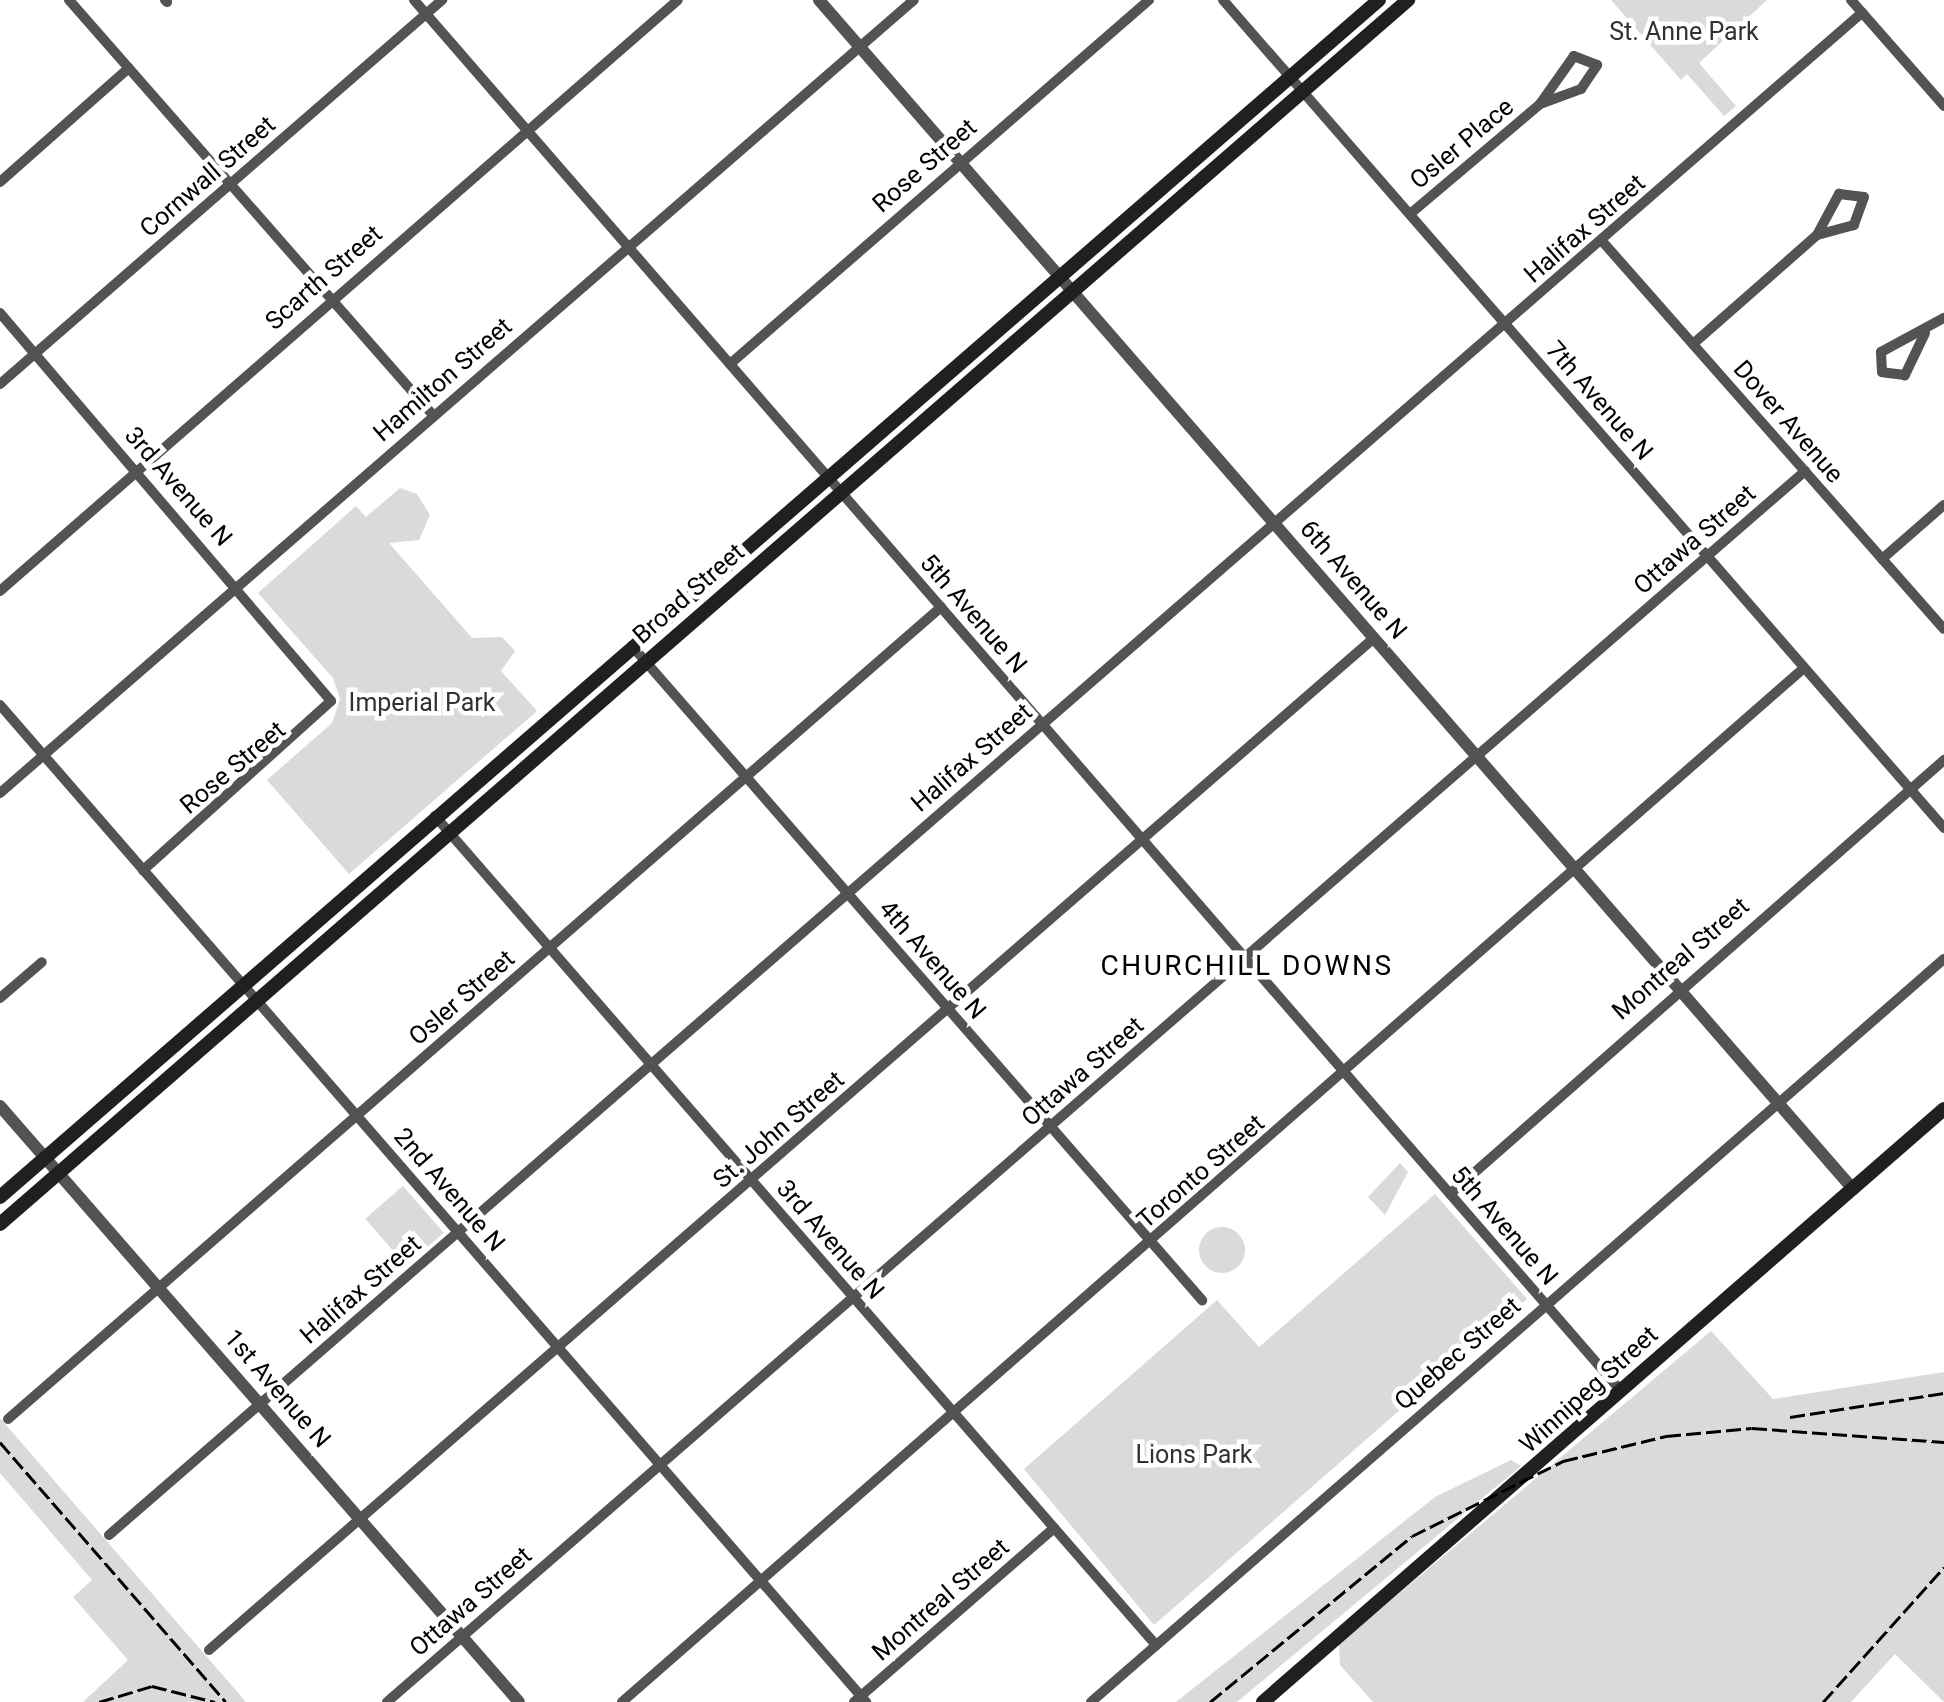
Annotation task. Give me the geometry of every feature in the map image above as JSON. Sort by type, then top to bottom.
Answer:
[{"type":"main road","name":"Broad Street","points":[[0,1197],[1379,0]]},
{"type":"main road","name":"Broad Street","points":[[0,1224],[1408,0]]},
{"type":"main road","name":"Winnipeg Street","points":[[1263,1702],[1944,1109]]},
{"type":"street","points":[[69,0],[433,415]]},
{"type":"street","name":"5th Avenue N","points":[[414,0],[1621,1391]]},
{"type":"street","name":"Cornwall Street","points":[[0,384],[442,0]]},
{"type":"street","name":"Scarth Street","points":[[0,591],[330,299],[678,0]]},
{"type":"street","name":"6th Avenue N","points":[[819,0],[1853,1189]]},
{"type":"street","name":"Hamilton Street","points":[[0,793],[914,0]]},
{"type":"street","name":"Rose Street","points":[[730,364],[1149,0]]},
{"type":"street","name":"7th Avenue N","points":[[1224,0],[1944,828]]},
{"type":"street","points":[[1851,0],[1944,106]]},
{"type":"street","name":"Halifax Street","points":[[109,1535],[1862,13]]},
{"type":"street","name":"Osler Place","points":[[1410,214],[1540,104],[1574,56],[1597,65],[1581,89],[1540,104]]},
{"type":"street","points":[[0,182],[129,68]]},
{"type":"street","points":[[1693,344],[1817,235],[1840,194],[1864,196],[1854,225],[1817,235]]},
{"type":"street","name":"Dover Avenue","points":[[1602,241],[1944,629]]},
{"type":"street","name":"3rd Avenue N","points":[[0,312],[326,688]]},
{"type":"street","points":[[1925,334],[1905,375],[1882,372],[1881,352],[1925,334],[1944,318]]},
{"type":"street","name":"Ottawa Street","points":[[387,1702],[1805,471]]},
{"type":"street","points":[[1882,559],[1944,505]]},
{"type":"street","name":"Osler Street","points":[[8,1419],[941,608]]},
{"type":"street","name":"St. John Street","points":[[209,1650],[1374,638]]},
{"type":"street","name":"4th Avenue N","points":[[632,646],[1202,1300]]},
{"type":"street","name":"Toronto Street","points":[[622,1702],[1804,668]]},
{"type":"street","name":"Rose Street","points":[[143,870],[326,716],[326,688]]},
{"type":"street","name":"2nd Avenue N","points":[[0,705],[760,1579],[860,1700]]},
{"type":"street","name":"Montreal Street","points":[[1450,1194],[1678,987],[1944,760]]},
{"type":"street","name":"3rd Avenue N","points":[[435,816],[1156,1645]]},
{"type":"street","name":"Quebec Street","points":[[1091,1702],[1944,959]]},
{"type":"street","points":[[0,998],[42,962]]},
{"type":"street","name":"1st Avenue N","points":[[0,1106],[519,1702]]},
{"type":"street","name":"Montreal Street","points":[[860,1700],[1054,1528]]},
{"type":"green space","name":"St. Anne Park","points":[[1611,0],[1767,0],[1699,63],[1736,106],[1724,116],[1687,74],[1681,80]]},
{"type":"green space","name":"Imperial Park","points":[[400,488],[417,494],[430,515],[419,540],[389,543],[472,638],[502,637],[515,651],[501,671],[537,711],[349,874],[267,780],[332,723],[340,699],[333,678],[258,593],[356,506],[366,517]]},
{"type":"green space","points":[[1400,1163],[1408,1172],[1385,1215],[1368,1197]]},
{"type":"green space","points":[[403,1186],[444,1233],[406,1266],[365,1219]]},
{"type":"green space","name":"Lions Park","points":[[1435,1194],[1527,1299],[1154,1625],[1024,1469],[1217,1300],[1259,1347]]},
{"type":"green space","points":[[1222,1227],[1238,1234],[1245,1250],[1238,1266],[1222,1273],[1206,1266],[1199,1250],[1206,1234]]},
{"type":"green space","points":[[1711,1331],[1773,1399],[1944,1372],[1944,1702],[1895,1654],[1851,1702],[1373,1702],[1340,1665],[1339,1644]]},
{"type":"green space","points":[[0,1418],[246,1702],[83,1702],[128,1660],[73,1597],[92,1580],[0,1473]]},
{"type":"green space","points":[[1511,1460],[1521,1466],[1237,1702],[1176,1702],[1435,1497]]},
{"type":"railway","points":[[1790,1417],[1944,1393]]},
{"type":"railway","points":[[1210,1702],[1412,1536],[1563,1461],[1666,1436],[1752,1428],[1944,1442]]},
{"type":"railway","points":[[0,1442],[226,1702]]},
{"type":"railway","points":[[1823,1702],[1944,1567]]},
{"type":"railway","points":[[99,1702],[152,1686],[215,1702]]},
{"type":"district","name":"CHURCHILL DOWNS","points":[[1247,966]]}]
